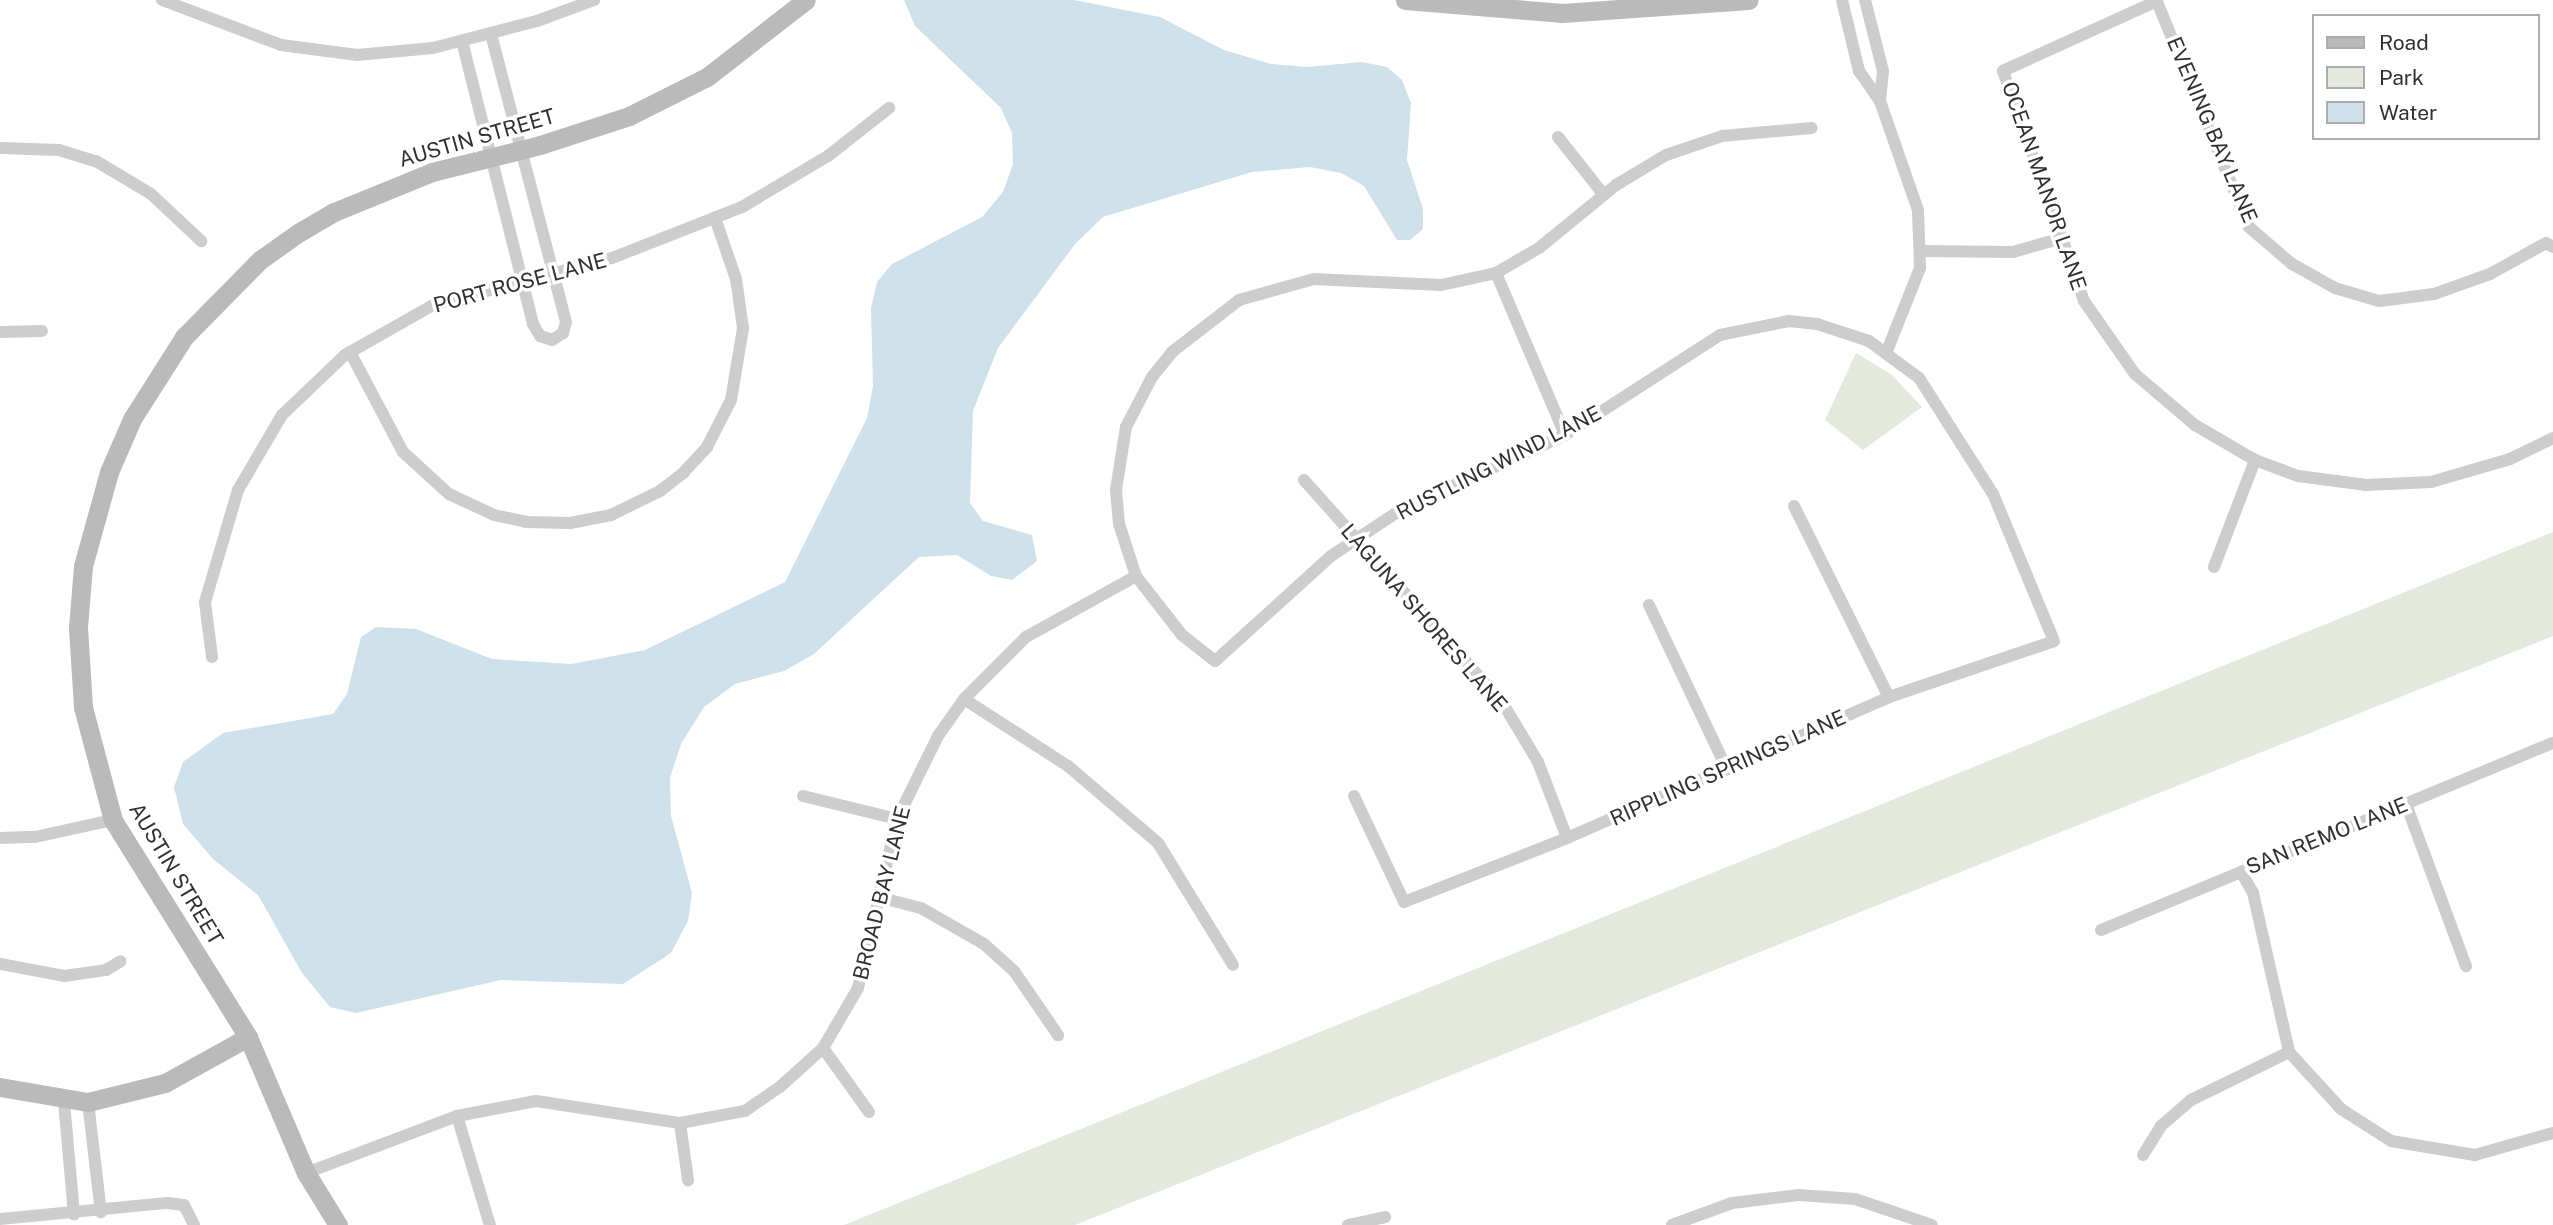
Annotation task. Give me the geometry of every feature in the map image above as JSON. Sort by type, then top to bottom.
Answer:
[{"type":"street","points":[[162,0],[281,45],[333,54],[388,54],[462,41],[594,0]]},
{"type":"street","name":"AUSTIN STREET","points":[[338,1225],[306,1173],[248,1037],[113,820],[83,707],[78,627],[92,520],[132,419],[184,337],[260,260],[334,212],[381,191],[629,116],[707,78],[806,0]]},
{"type":"street","points":[[1405,0],[1562,13],[1749,0]]},
{"type":"street","points":[[1842,0],[1859,71],[1880,100],[1911,182],[1922,251],[1913,295],[1887,351]]},
{"type":"street","points":[[1865,0],[1883,71],[1880,100]]},
{"type":"street","name":"OCEAN MANOR LANE","points":[[2157,1],[2003,71],[2084,301],[2135,374],[2196,425],[2255,460],[2298,476],[2365,485],[2431,482],[2510,459],[2553,438]]},
{"type":"street","name":"EVENING BAY LANE","points":[[2157,1],[2249,227],[2292,264],[2335,288],[2379,301],[2434,294],[2490,274],[2549,245]]},
{"type":"street","points":[[462,41],[536,331],[552,340],[563,333],[566,322],[491,34]]},
{"type":"street","name":"PORT ROSE LANE","points":[[212,657],[205,602],[223,526],[242,481],[282,415],[350,352],[433,305],[657,242],[715,218],[804,171],[889,108]]},
{"type":"street","points":[[1136,576],[1119,524],[1120,455],[1138,400],[1172,352],[1240,300],[1287,282],[1341,279],[1441,285],[1496,273],[1539,248],[1640,169],[1691,145],[1782,127],[1812,128]]},
{"type":"street","points":[[1558,137],[1604,195]]},
{"type":"street","points":[[0,148],[60,150],[96,162],[151,194],[201,241]]},
{"type":"street","points":[[350,352],[403,452],[449,494],[494,515],[526,522],[570,523],[611,515],[660,491],[684,472],[707,447],[731,400],[743,328],[736,279],[715,218]]},
{"type":"street","points":[[1922,251],[2003,253],[2062,239]]},
{"type":"street","points":[[1496,273],[1565,435]]},
{"type":"street","name":"RUSTLING WIND LANE","points":[[1136,576],[1182,635],[1215,660],[1355,540],[1440,488],[1565,435],[1679,359],[1737,329],[1817,324],[1887,351],[1919,377],[1968,449],[2021,550],[2054,641]]},
{"type":"street","points":[[0,332],[42,331]]},
{"type":"street","points":[[2214,567],[2255,460]]},
{"type":"street","name":"LAGUNA SHORES LANE","points":[[1304,480],[1502,702],[1538,762],[1567,838]]},
{"type":"street","points":[[1794,506],[1889,697]]},
{"type":"street","name":"BROAD BAY LANE","points":[[306,1173],[457,1116],[536,1101],[680,1123],[745,1111],[823,1048],[858,988],[882,898],[897,820],[912,783],[964,699],[1026,637],[1136,576]]},
{"type":"street","points":[[1649,605],[1727,769]]},
{"type":"street","name":"RIPPLING SPRINGS LANE","points":[[1354,796],[1404,902],[1567,838],[1889,697],[2054,641]]},
{"type":"street","points":[[964,699],[1068,766],[1158,843],[1233,965]]},
{"type":"street","name":"SAN REMO LANE","points":[[2101,930],[2553,743]]},
{"type":"street","points":[[803,796],[897,820]]},
{"type":"street","points":[[2406,804],[2466,966]]},
{"type":"street","points":[[0,838],[35,837],[113,820]]},
{"type":"street","points":[[2241,872],[2260,920],[2288,1052],[2341,1109],[2392,1141],[2475,1155],[2553,1133]]},
{"type":"street","points":[[882,898],[922,908],[984,944],[1014,971],[1058,1035]]},
{"type":"street","points":[[0,964],[64,976],[106,970],[121,961]]},
{"type":"street","points":[[0,1087],[64,1102],[88,1102],[164,1083],[248,1037]]},
{"type":"street","points":[[823,1048],[869,1112]]},
{"type":"street","points":[[2143,1155],[2161,1126],[2191,1100],[2288,1052]]},
{"type":"street","points":[[64,1102],[74,1215]]},
{"type":"street","points":[[88,1102],[100,1212]]},
{"type":"street","points":[[457,1116],[491,1225]]},
{"type":"street","points":[[680,1123],[688,1180]]},
{"type":"street","points":[[1672,1225],[1731,1203],[1799,1195],[1855,1199],[1932,1225]]},
{"type":"street","points":[[0,1219],[184,1205],[194,1225]]},
{"type":"street","points":[[1348,1225],[1385,1217]]},
{"type":"green space","points":[[1856,353],[1892,375],[1922,407],[1863,450],[1825,420]]},
{"type":"green space","points":[[2553,532],[2553,636],[1075,1225],[844,1225]]},
{"type":"water","points":[[904,0],[1074,0],[1160,17],[1224,50],[1271,64],[1307,67],[1362,62],[1387,67],[1402,80],[1411,103],[1407,160],[1423,209],[1423,229],[1410,240],[1397,240],[1364,186],[1341,173],[1310,167],[1252,172],[1103,217],[1075,244],[998,348],[973,411],[970,503],[983,521],[1032,535],[1037,561],[1012,580],[991,576],[957,555],[919,557],[814,654],[784,671],[735,684],[704,707],[681,744],[670,778],[671,816],[692,893],[688,921],[671,953],[623,984],[501,980],[356,1013],[330,1007],[302,973],[258,895],[213,859],[183,824],[174,787],[183,762],[223,733],[333,714],[347,694],[361,637],[376,627],[416,629],[492,659],[571,664],[645,650],[785,582],[867,418],[873,386],[871,308],[877,282],[892,264],[982,217],[1003,192],[1013,164],[1012,133],[1001,108],[915,26]]}]
